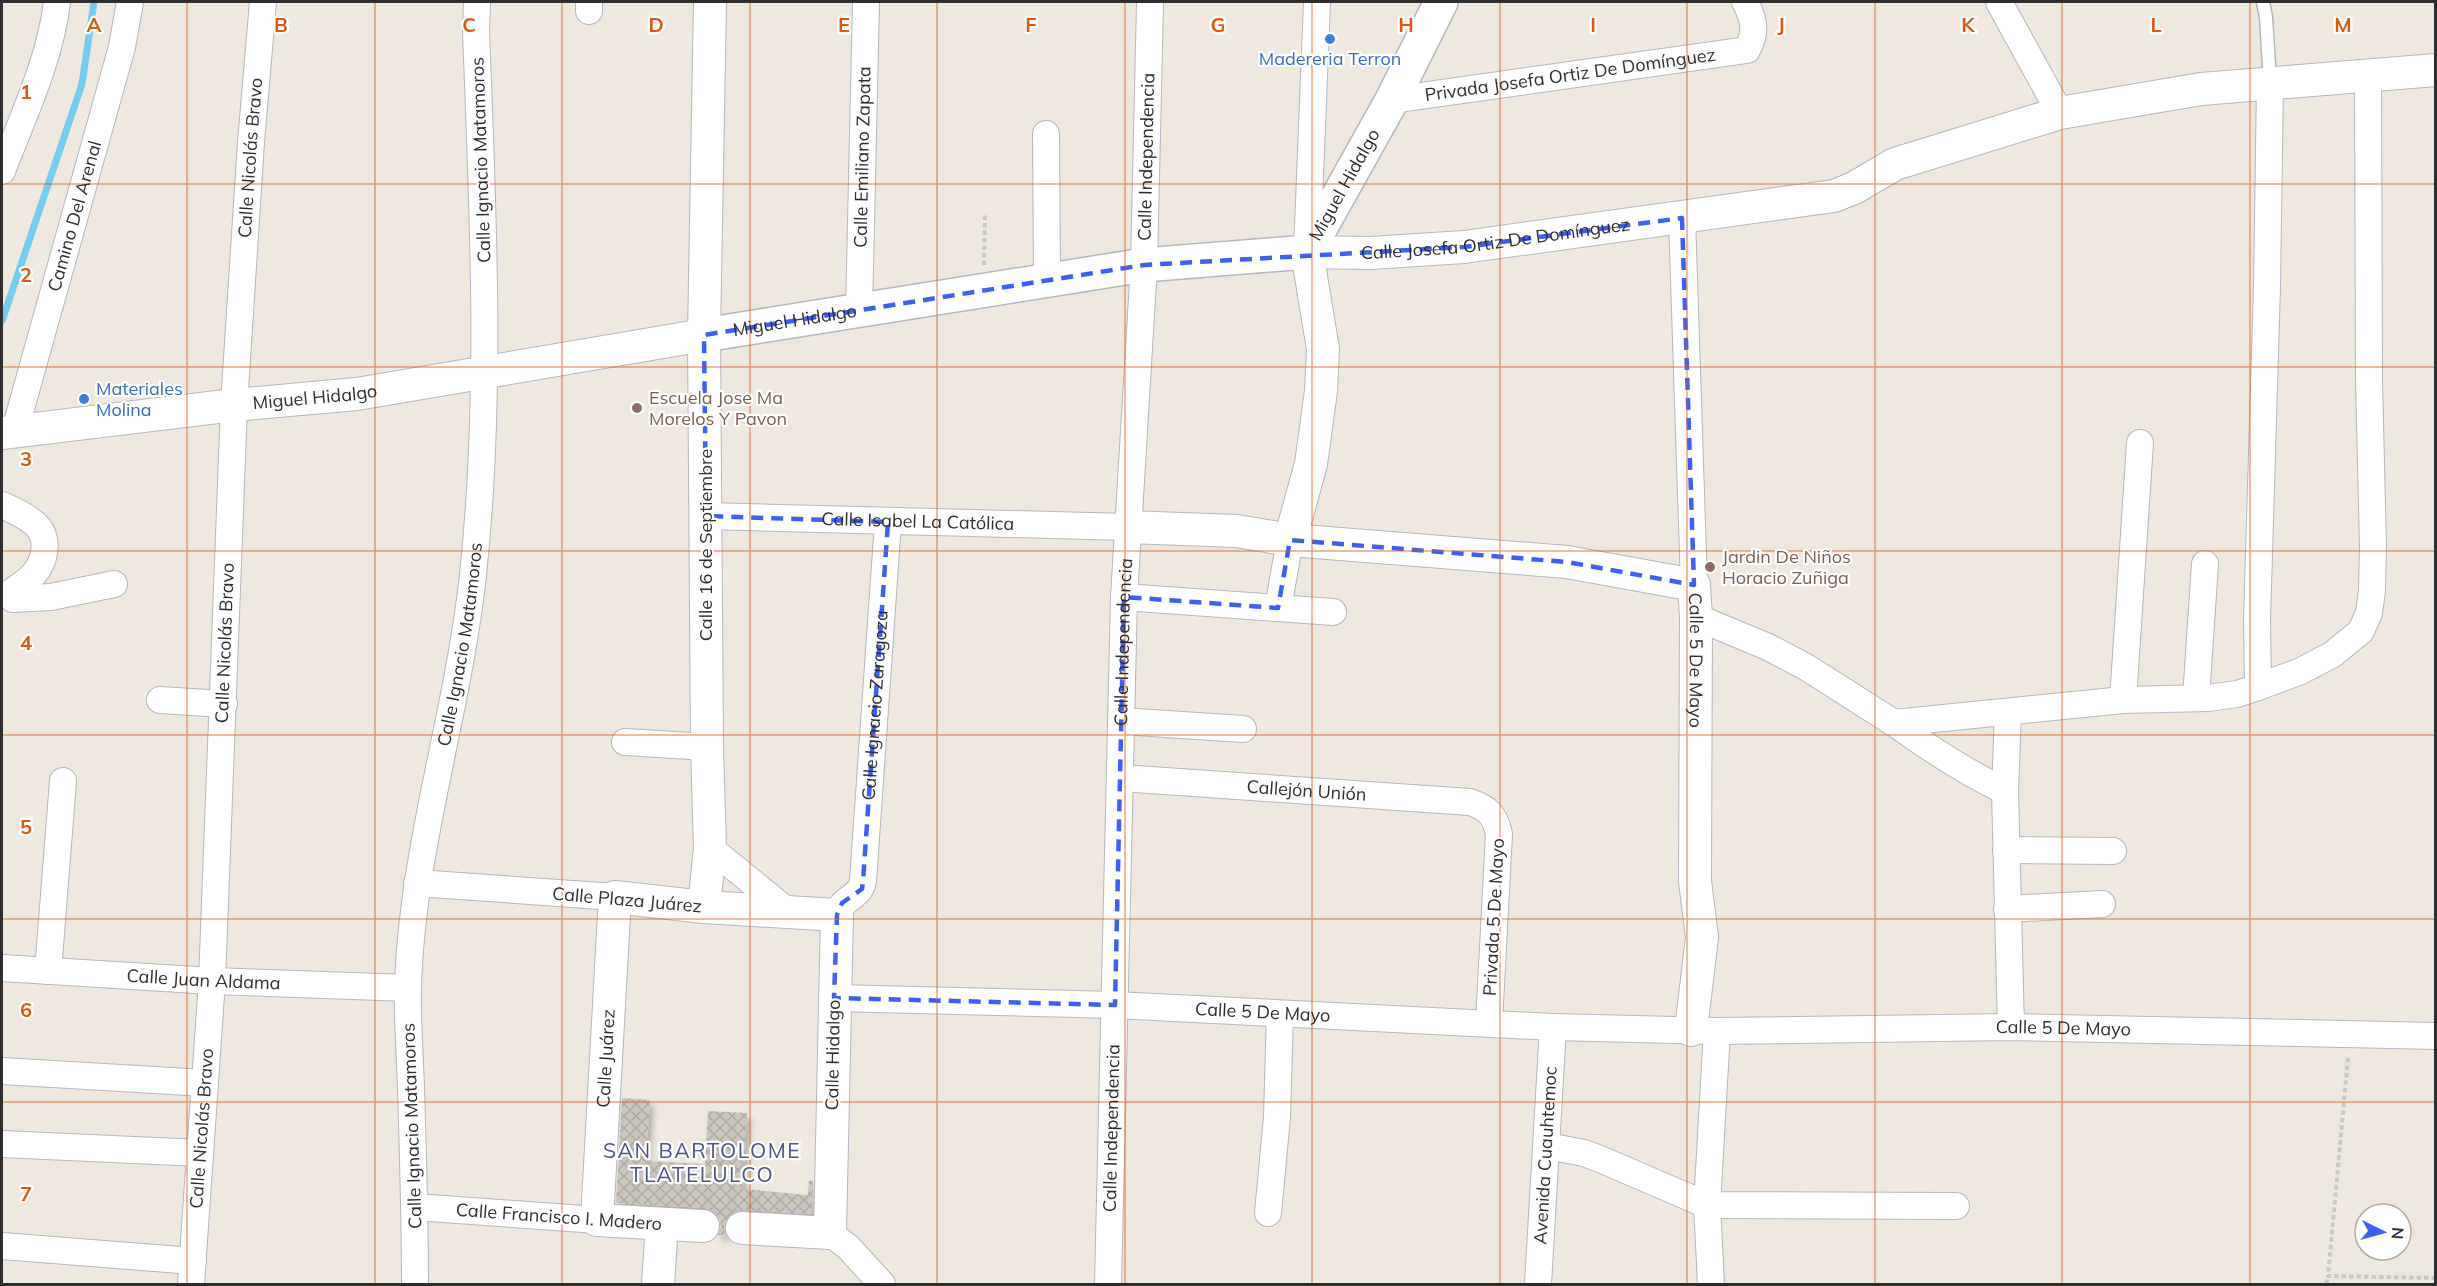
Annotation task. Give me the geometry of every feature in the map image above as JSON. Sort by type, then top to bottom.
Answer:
[{"type":"main road","name":"Miguel Hidalgo","points":[[704,334],[1144,265],[1307,252],[1392,100],[1441,2]]},
{"type":"street","points":[[2,171],[38,78],[50,41],[57,2]]},
{"type":"street","name":"Camino Del Arenal","points":[[8,432],[122,47],[130,2]]},
{"type":"street","name":"Calle Nicolás Bravo","points":[[192,1273],[212,981],[234,405],[251,142],[263,2]]},
{"type":"street","name":"Calle Ignacio Matamoros","points":[[415,1284],[415,1207],[408,987],[417,883],[459,681],[468,622],[480,500],[485,374],[485,273],[476,32],[477,2]]},
{"type":"street","name":"Calle 16 de Septiembre","points":[[704,908],[710,848],[707,747],[704,334],[710,2]]},
{"type":"street","name":"Calle Emiliano Zapata","points":[[860,311],[866,2]]},
{"type":"street","name":"Calle Independencia","points":[[1108,1284],[1124,597],[1144,265],[1150,2]]},
{"type":"street","points":[[1278,608],[1290,540],[1311,464],[1321,391],[1323,349],[1307,252],[1317,2]]},
{"type":"street","name":"Privada Josefa Ortiz De Domínguez","points":[[1392,100],[1747,50],[1753,40],[1754,25],[1745,2]]},
{"type":"street","points":[[1999,2],[2060,113]]},
{"type":"street","name":"Calle Josefa Ortiz De Domínguez","points":[[1307,252],[1370,253],[1464,247],[1834,196],[1854,188],[1895,164],[2060,113],[2202,89],[2436,70]]},
{"type":"street","points":[[1894,723],[2123,700],[2222,696],[2258,687],[2301,671],[2333,654],[2361,631],[2369,613],[2373,546],[2369,380],[2368,77]]},
{"type":"street","points":[[2258,687],[2257,621],[2267,286],[2270,83]]},
{"type":"street","points":[[1046,134],[1047,281]]},
{"type":"street","name":"Calle 5 De Mayo","points":[[1682,218],[1696,617],[1695,881],[1702,937],[1704,1031]]},
{"type":"street","name":"Miguel Hidalgo","points":[[8,432],[234,405],[357,394],[485,374],[704,334]]},
{"type":"street","points":[[2123,700],[2140,443]]},
{"type":"street","points":[[2,505],[33,522],[44,535],[45,543],[44,555],[39,567],[33,576],[10,593],[13,599],[51,597],[114,584]]},
{"type":"street","name":"Calle Isabel La Católica","points":[[706,516],[1128,527]]},
{"type":"street","name":"Calle Ignacio Zaragoza","points":[[837,915],[842,903],[858,894],[862,889],[888,522]]},
{"type":"street","points":[[1128,527],[1237,531],[1290,540],[1567,562],[1694,585]]},
{"type":"street","points":[[2196,698],[2205,564]]},
{"type":"street","points":[[1124,597],[1333,612]]},
{"type":"street","points":[[1696,617],[1768,647],[1806,667],[1965,771],[2005,791]]},
{"type":"street","points":[[160,700],[224,704]]},
{"type":"street","points":[[2008,713],[2005,791],[2011,1027]]},
{"type":"street","points":[[1121,721],[1243,729]]},
{"type":"street","points":[[625,742],[707,747]]},
{"type":"street","name":"Callejón Unión","points":[[1121,778],[1470,802],[1491,812]]},
{"type":"street","points":[[48,971],[63,781]]},
{"type":"street","name":"Privada 5 De Mayo","points":[[1489,1023],[1499,834],[1496,820],[1491,812]]},
{"type":"street","points":[[710,848],[790,913]]},
{"type":"street","points":[[2006,850],[2113,851]]},
{"type":"street","name":"Calle Plaza Juárez","points":[[417,883],[615,897],[704,908],[837,915]]},
{"type":"street","name":"Calle Juárez","points":[[597,1220],[615,897]]},
{"type":"street","points":[[2007,909],[2102,904]]},
{"type":"street","name":"Calle Hidalgo","points":[[830,1233],[837,915]]},
{"type":"street","name":"Calle Juan Aldama","points":[[2,968],[212,981],[408,987]]},
{"type":"street","name":"Calle 5 De Mayo","points":[[834,998],[1115,1005],[1553,1027],[1704,1031],[2011,1027],[2436,1036]]},
{"type":"street","points":[[1268,1213],[1277,1117],[1280,1014]]},
{"type":"street","name":"Avenida Cuauhtemoc","points":[[1538,1284],[1553,1027]]},
{"type":"street","points":[[1704,1031],[1710,1284]]},
{"type":"street","points":[[2,1071],[205,1083]]},
{"type":"street","points":[[2,1144],[200,1153]]},
{"type":"street","points":[[1547,1146],[1592,1156],[1707,1205],[1956,1206]]},
{"type":"street","name":"Calle Francisco I. Madero","points":[[415,1207],[703,1226]]},
{"type":"street","points":[[658,1284],[662,1224]]},
{"type":"street","points":[[742,1228],[830,1233],[848,1247],[875,1280]]},
{"type":"street","points":[[2,1246],[192,1273]]},
{"type":"lane","points":[[2263,2],[2270,83]]},
{"type":"path","points":[[984,290],[985,215]]},
{"type":"path","points":[[2326,1284],[2350,1033]]},
{"type":"path","points":[[2328,1275],[2436,1278]]},
{"type":"highlighted area","points":[[1682,218],[1694,585],[1567,562],[1290,540],[1278,608],[1124,597],[1115,1005],[834,998],[837,915],[842,903],[862,889],[863,881],[888,522],[706,516],[704,335],[1144,265],[1464,247]]},
{"type":"building","points":[[622,1098],[650,1100],[646,1161],[705,1164],[708,1111],[747,1113],[743,1189],[808,1195],[809,1181],[813,1181],[812,1214],[743,1210],[734,1212],[727,1219],[724,1228],[726,1235],[718,1235],[721,1226],[719,1217],[713,1211],[705,1208],[616,1203]]},
{"type":"waterway","points":[[2,321],[82,84],[94,2]]},
{"type":"place","name":"Madereria Terron","points":[[1330,39]]},
{"type":"place","name":"Materiales Molina","points":[[84,399]]},
{"type":"place","name":"Escuela Jose Ma Morelos Y Pavon","points":[[637,408]]},
{"type":"place","name":"Jardin De Niños Horacio Zuñiga","points":[[1710,567]]},
{"type":"district","name":"SAN BARTOLOME TLATELULCO","points":[[702,1163]]}]
